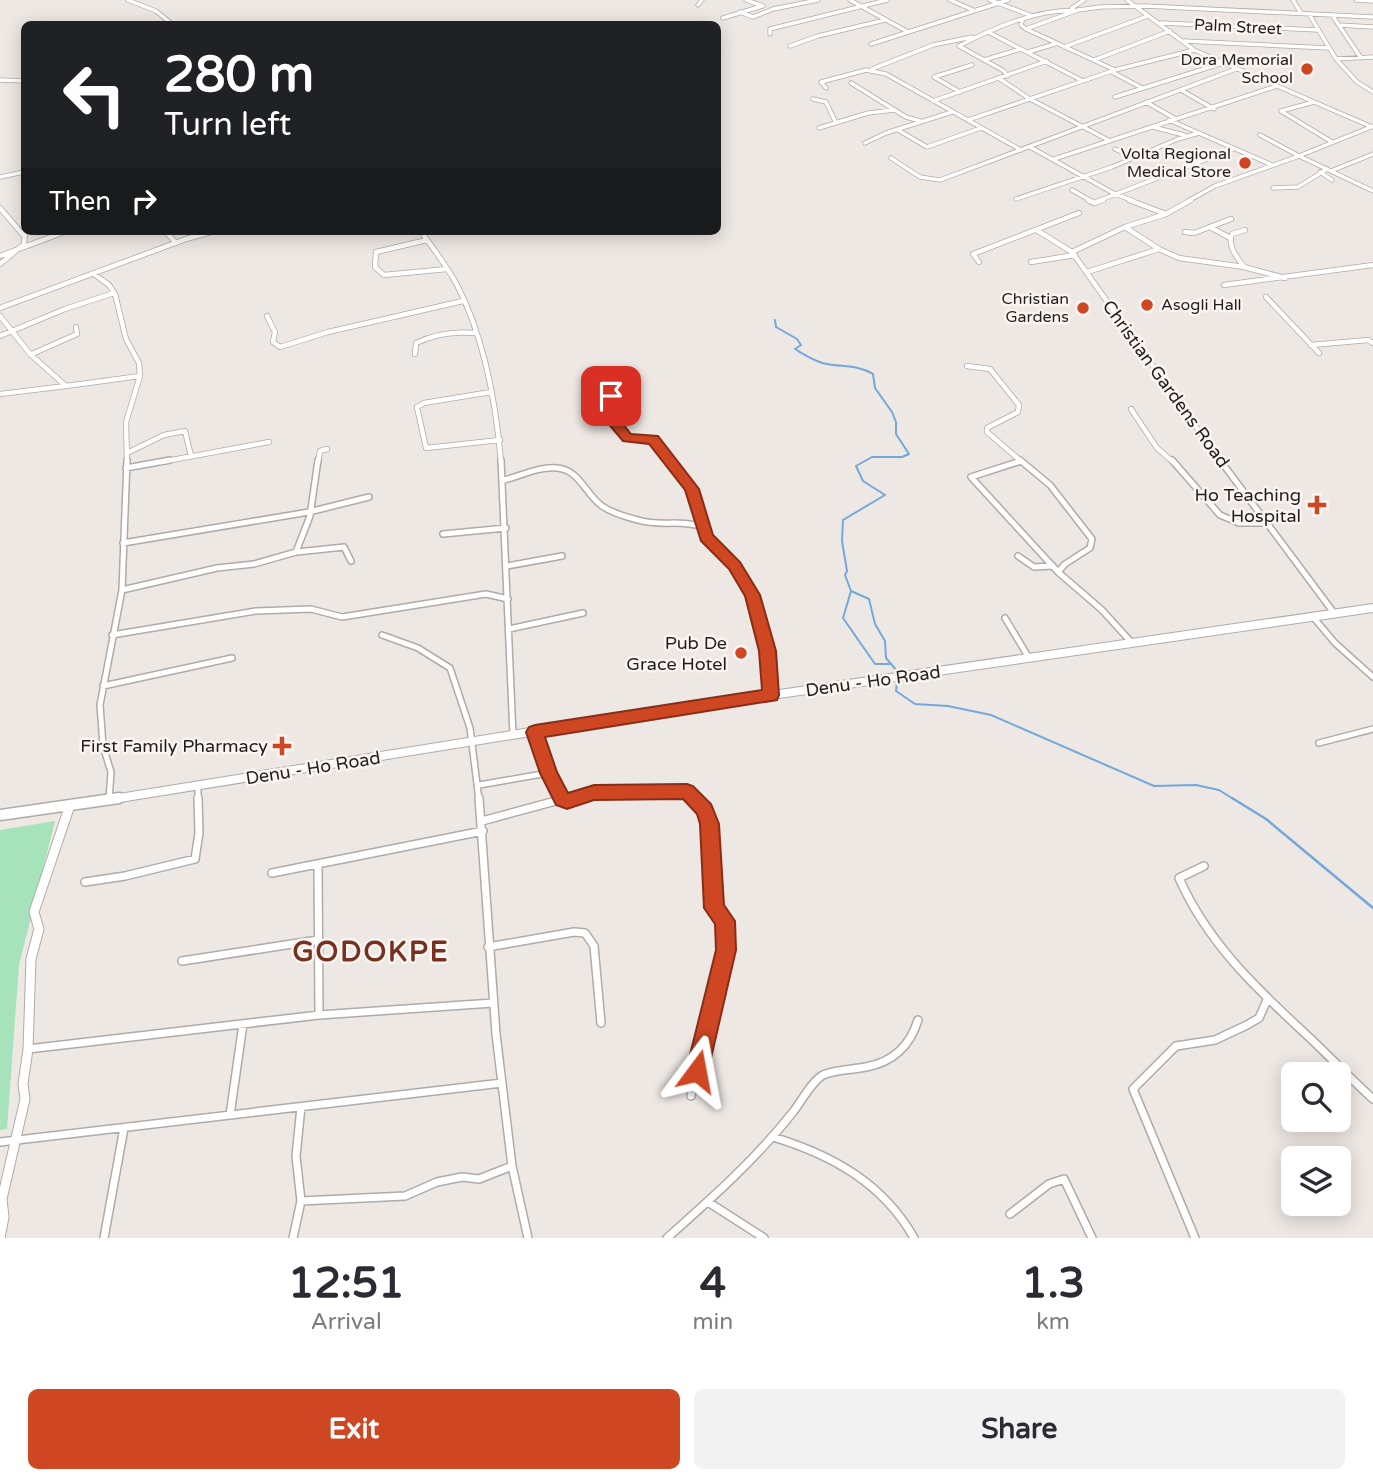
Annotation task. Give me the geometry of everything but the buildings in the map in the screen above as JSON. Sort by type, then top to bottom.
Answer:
[{"type":"main road","name":"Denu - Ho Road","points":[[0,815],[771,695],[1373,608]]},
{"type":"street","points":[[128,0],[156,11],[168,21]]},
{"type":"street","points":[[698,5],[696,3],[702,0]]},
{"type":"street","points":[[746,0],[774,9]]},
{"type":"street","points":[[740,12],[752,17],[774,9],[818,0]]},
{"type":"street","points":[[850,0],[908,32]]},
{"type":"street","points":[[771,34],[770,29],[887,0]]},
{"type":"street","points":[[950,0],[973,10]]},
{"type":"street","points":[[990,0],[1032,16]]},
{"type":"street","points":[[871,44],[1008,0]]},
{"type":"street","points":[[1069,10],[1084,0]]},
{"type":"street","points":[[1126,0],[1194,50],[1372,126]]},
{"type":"street","points":[[1172,0],[1174,7]]},
{"type":"street","points":[[1205,0],[1208,8]]},
{"type":"street","points":[[1293,0],[1301,13]]},
{"type":"street","points":[[1356,0],[1373,1]]},
{"type":"street","points":[[723,18],[762,6]]},
{"type":"street","points":[[1007,76],[1004,71],[959,46],[1032,16],[1069,10],[1135,6],[1373,17]]},
{"type":"street","points":[[1027,29],[1078,10]]},
{"type":"street","points":[[1309,13],[1336,59],[1367,90],[1373,92]]},
{"type":"street","points":[[1332,15],[1361,58]]},
{"type":"street","points":[[1064,47],[1148,16]]},
{"type":"street","points":[[790,46],[885,20]]},
{"type":"street","points":[[1022,21],[1021,25],[1027,29],[1093,60],[1142,88]]},
{"type":"street","name":"Palm Street","points":[[1159,23],[1318,30]]},
{"type":"street","points":[[1339,25],[1373,27]]},
{"type":"street","points":[[1093,60],[1170,31]]},
{"type":"street","points":[[988,32],[1083,81]]},
{"type":"street","points":[[826,88],[821,82],[870,70],[933,45],[978,36]]},
{"type":"street","points":[[1184,41],[1329,48]]},
{"type":"street","points":[[1028,51],[1055,44]]},
{"type":"street","points":[[984,60],[1022,48]]},
{"type":"street","points":[[968,120],[1113,71],[1194,50]]},
{"type":"street","points":[[1336,59],[1373,57]]},
{"type":"street","points":[[933,101],[1047,61]]},
{"type":"street","points":[[1115,97],[1223,63]]},
{"type":"street","points":[[960,92],[934,77],[972,65]]},
{"type":"street","points":[[891,158],[930,181],[961,174],[1236,69]]},
{"type":"street","points":[[870,70],[886,74],[1021,150]]},
{"type":"street","points":[[1000,79],[1030,99],[1110,141]]},
{"type":"street","points":[[0,80],[21,81]]},
{"type":"street","points":[[851,83],[913,120],[923,121]]},
{"type":"street","points":[[1054,159],[1095,148],[1150,126],[1214,109],[1278,86]]},
{"type":"street","points":[[1367,90],[1373,87]]},
{"type":"street","points":[[1180,89],[1214,109]]},
{"type":"street","points":[[813,99],[826,102],[836,123]]},
{"type":"street","points":[[1146,102],[1199,134],[1272,165]]},
{"type":"street","points":[[1314,102],[1280,111],[1332,142]]},
{"type":"street","points":[[819,128],[868,113],[896,110]]},
{"type":"street","points":[[865,143],[952,112]]},
{"type":"street","points":[[1150,126],[1184,135],[1199,134]]},
{"type":"street","points":[[1031,262],[1073,253],[1125,227],[1166,214],[1214,186],[1299,156],[1372,126]]},
{"type":"street","points":[[898,130],[927,147],[981,128]]},
{"type":"street","points":[[1363,130],[1373,135]]},
{"type":"street","points":[[1016,199],[1135,158],[1184,135]]},
{"type":"street","points":[[1260,135],[1373,191]]},
{"type":"street","points":[[1030,147],[1115,194],[1166,214]]},
{"type":"street","points":[[1115,149],[1135,158]]},
{"type":"street","points":[[1072,190],[1094,203],[1233,149]]},
{"type":"street","points":[[1273,188],[1298,187],[1320,172],[1373,154]]},
{"type":"street","points":[[1320,172],[1332,180]]},
{"type":"street","points":[[0,177],[21,173]]},
{"type":"street","points":[[1311,178],[1319,184]]},
{"type":"street","points":[[0,208],[21,230]]},
{"type":"street","points":[[979,262],[973,254],[1079,213]]},
{"type":"street","points":[[1185,232],[1194,233],[1231,219]]},
{"type":"street","points":[[1125,227],[1159,249],[1187,260],[1244,267],[1285,278]]},
{"type":"street","points":[[1210,227],[1230,238],[1233,251],[1244,267]]},
{"type":"street","points":[[1230,238],[1233,234],[1245,230]]},
{"type":"street","name":"Christian Gardens Road","points":[[1038,231],[1073,253],[1200,434],[1269,523],[1334,614]]},
{"type":"street","points":[[0,264],[11,258],[24,244],[25,235]]},
{"type":"street","points":[[0,256],[56,235]]},
{"type":"street","points":[[169,235],[176,243]]},
{"type":"street","points":[[0,308],[202,235]]},
{"type":"street","points":[[424,235],[447,269],[463,301],[491,392],[500,440],[504,480],[508,672],[513,736]]},
{"type":"street","points":[[427,240],[376,252],[376,267],[384,275],[447,269]]},
{"type":"street","points":[[1087,272],[1159,249]]},
{"type":"street","points":[[1224,285],[1373,265]]},
{"type":"street","points":[[94,274],[110,285],[122,310],[128,344],[142,369],[125,414],[123,432],[127,453],[122,590],[103,686],[100,723],[111,772],[109,800]]},
{"type":"street","points":[[0,336],[65,309],[114,293]]},
{"type":"street","points":[[1266,297],[1319,353]]},
{"type":"street","points":[[268,316],[275,332],[273,342],[280,347],[328,332],[463,301]]},
{"type":"street","points":[[0,316],[10,333],[48,372],[66,386]]},
{"type":"street","points":[[32,354],[77,334],[76,327]]},
{"type":"street","points":[[415,354],[416,343],[421,340],[446,333],[474,333]]},
{"type":"street","points":[[1311,345],[1368,340],[1373,343]]},
{"type":"street","points":[[967,366],[990,369],[1019,404],[1018,412],[985,429],[1049,485],[1092,539],[1090,548],[1065,564],[1058,572]]},
{"type":"street","points":[[0,394],[140,376]]},
{"type":"street","points":[[591,383],[611,396],[613,401],[608,415],[615,420],[621,433],[628,438],[653,439],[689,485],[706,537],[746,580],[768,651],[771,695]]},
{"type":"street","points":[[491,392],[424,403],[417,407],[426,448],[500,440]]},
{"type":"street","points":[[1131,409],[1157,448],[1172,460],[1220,515],[1239,523],[1269,523]]},
{"type":"street","points":[[127,453],[164,435],[185,431],[189,437],[191,456]]},
{"type":"street","points":[[126,468],[269,442]]},
{"type":"street","points":[[296,552],[302,542],[309,512],[317,461],[320,452],[327,449]]},
{"type":"street","points":[[1021,461],[971,477],[1058,572],[1102,610],[1133,643]]},
{"type":"street","points":[[504,480],[547,469],[561,469],[586,484],[601,505],[621,515],[658,526],[688,521],[702,527]]},
{"type":"street","points":[[123,543],[309,512],[369,497]]},
{"type":"street","points":[[443,534],[506,528]]},
{"type":"street","points":[[122,590],[217,568],[254,564],[296,552],[344,547],[351,561]]},
{"type":"street","points":[[507,566],[562,556]]},
{"type":"street","points":[[1018,556],[1034,567],[1053,566]]},
{"type":"street","points":[[112,635],[285,608],[342,617],[486,594],[508,598]]},
{"type":"street","points":[[509,629],[549,618],[583,613]]},
{"type":"street","points":[[1005,618],[1029,658]]},
{"type":"street","points":[[1314,618],[1335,643],[1373,677]]},
{"type":"street","points":[[382,635],[418,648],[450,668],[473,743],[483,831],[493,1003],[512,1166],[528,1238]]},
{"type":"street","points":[[103,686],[232,658]]},
{"type":"street","points":[[1319,743],[1373,729]]},
{"type":"street","points":[[535,732],[548,773],[563,799]]},
{"type":"street","points":[[479,785],[548,773]]},
{"type":"street","points":[[85,882],[125,876],[195,859],[199,832],[198,786]]},
{"type":"street","points":[[482,821],[594,792],[687,791],[704,809],[709,824],[714,908],[725,921],[726,950],[691,1096]]},
{"type":"street","points":[[0,1238],[4,1217],[2,1199],[25,1099],[23,1076],[28,1049],[31,959],[39,929],[34,912],[70,805]]},
{"type":"street","points":[[272,873],[483,831]]},
{"type":"street","points":[[318,865],[318,1015]]},
{"type":"street","points":[[1204,866],[1179,878],[1185,896],[1233,961],[1267,1000],[1373,1099]]},
{"type":"street","points":[[488,947],[573,932],[585,933],[594,946],[601,1023]]},
{"type":"street","points":[[182,961],[318,940]]},
{"type":"street","points":[[1195,1238],[1133,1089],[1176,1046],[1215,1040],[1247,1025],[1259,1018],[1267,1000]]},
{"type":"street","points":[[28,1049],[318,1015],[493,1003]]},
{"type":"street","points":[[667,1238],[774,1137],[821,1076],[844,1069],[867,1067],[894,1057],[912,1039],[918,1020]]},
{"type":"street","points":[[230,1115],[243,1024]]},
{"type":"street","points":[[0,1142],[502,1083]]},
{"type":"street","points":[[293,1238],[301,1201],[296,1156],[302,1107]]},
{"type":"street","points":[[104,1238],[124,1128]]},
{"type":"street","points":[[774,1137],[812,1149],[857,1175],[895,1206],[906,1220],[914,1238]]},
{"type":"street","points":[[301,1201],[405,1196],[437,1182],[461,1177],[479,1179],[512,1166]]},
{"type":"street","points":[[1010,1214],[1049,1184],[1064,1179],[1092,1238]]},
{"type":"street","points":[[708,1202],[764,1238]]},
{"type":"green space","points":[[55,821],[19,965],[7,1129],[0,1130],[0,830]]},
{"type":"waterway","points":[[775,320],[776,327],[797,339],[801,345],[795,349],[806,356],[823,363],[857,368],[873,374],[875,388],[892,412],[896,422],[896,434],[909,454],[902,457],[872,457],[856,466],[863,481],[885,495],[843,520],[842,541],[847,571],[845,575],[851,591]]},
{"type":"waterway","points":[[851,591],[869,599],[875,624],[885,641],[886,658],[898,672]]},
{"type":"waterway","points":[[851,591],[843,618],[875,664],[890,664]]},
{"type":"waterway","points":[[897,681],[896,691],[915,704],[948,706],[991,715],[1154,786],[1196,785],[1219,790],[1235,800]]},
{"type":"waterway","points":[[1232,798],[1266,819],[1373,908]]},
{"type":"place","name":"Dora Memorial School","points":[[1307,69]]},
{"type":"place","name":"Volta Regional Medical Store","points":[[1245,163]]},
{"type":"place","name":"Asogli Hall","points":[[1147,305]]},
{"type":"place","name":"Christian Gardens","points":[[1083,308]]},
{"type":"place","name":"Ho Teaching Hospital","points":[[1317,505]]},
{"type":"place","name":"Pub De Grace Hotel","points":[[741,653]]},
{"type":"place","name":"First Family Pharmacy","points":[[282,746]]},
{"type":"district","name":"GODOKPE","points":[[371,952]]},
{"type":"route","points":[[611,396],[613,401],[608,415],[615,420],[623,436],[653,439],[692,489],[706,537],[746,580],[768,651],[771,695],[535,732],[537,746],[548,773],[563,799],[567,801],[594,792],[687,791],[704,809],[709,824],[714,908],[725,921],[726,950],[697,1071]]}]
